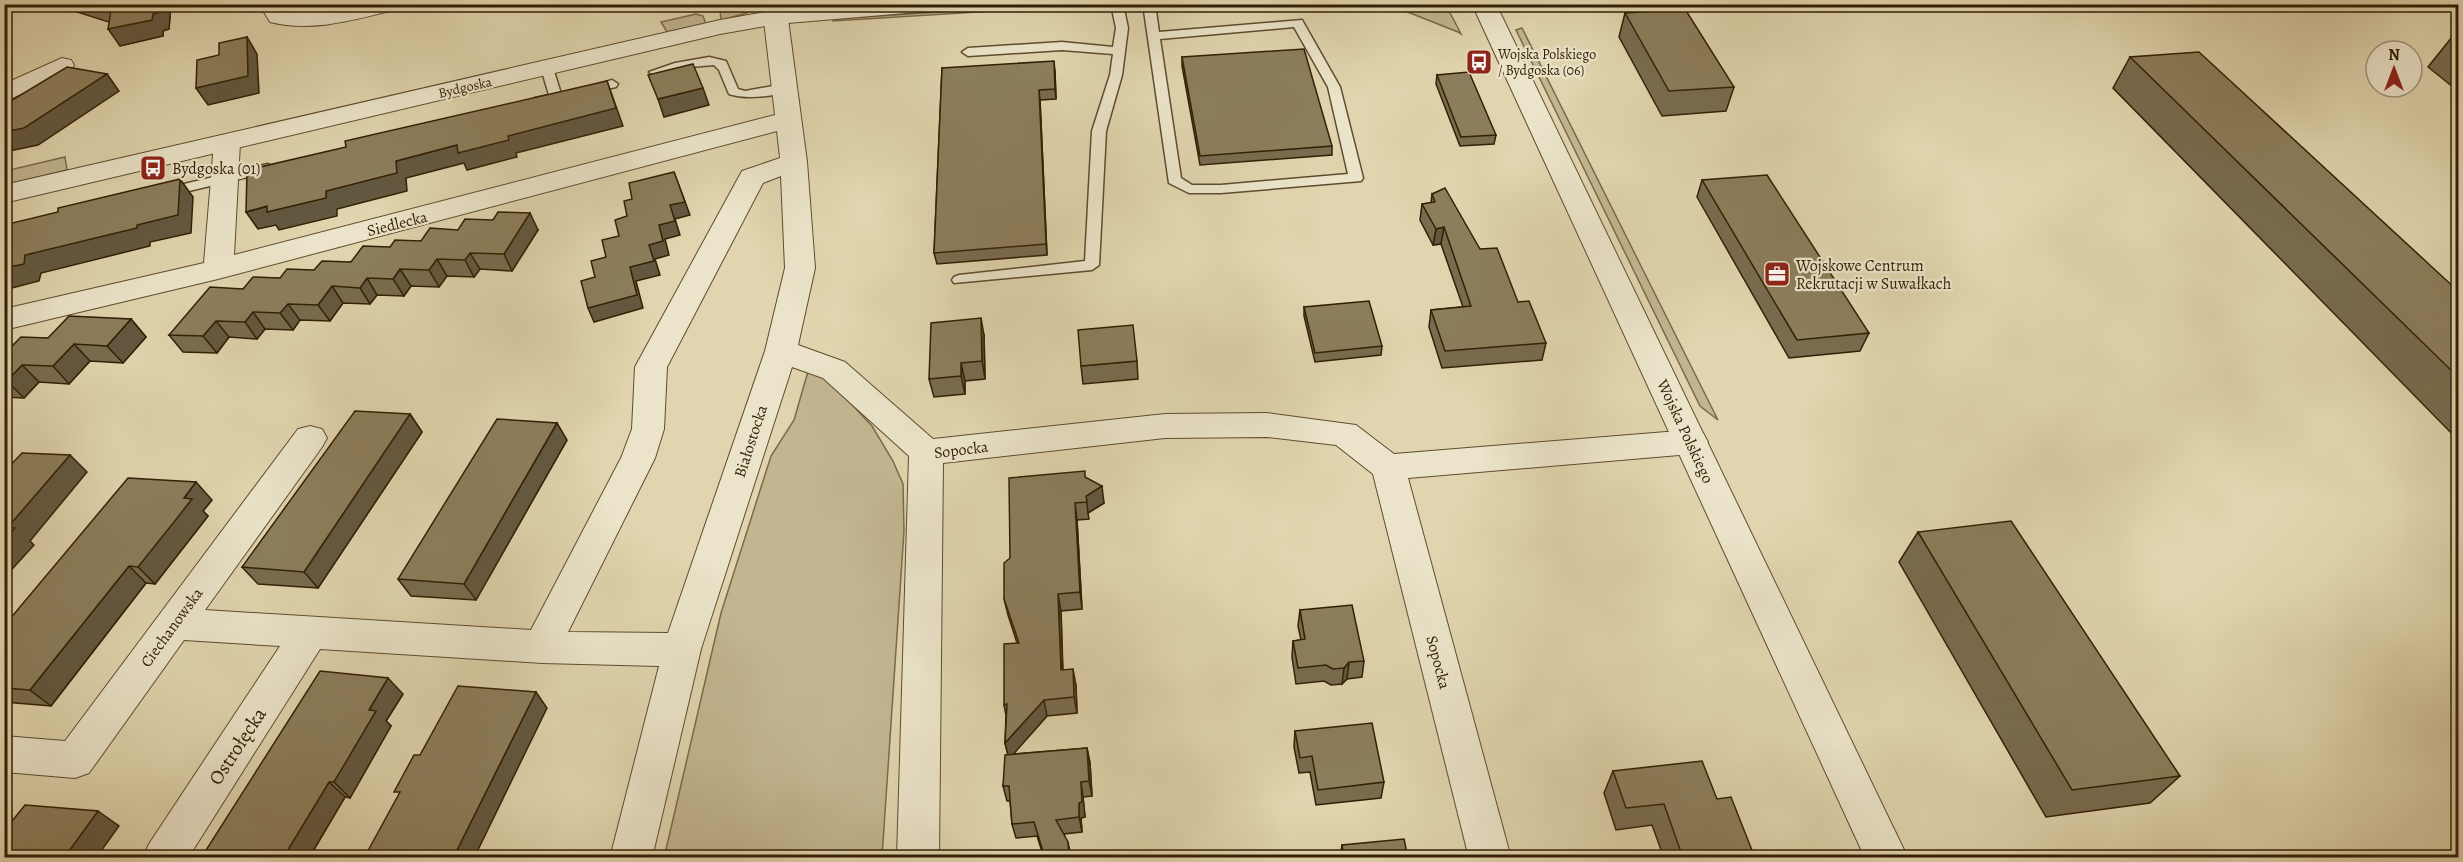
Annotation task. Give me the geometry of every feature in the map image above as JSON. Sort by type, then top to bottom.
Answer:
[{"type":"street","points":[[270,4],[278,17],[302,20],[330,18],[390,4]]},
{"type":"street","name":"Bydgoska","points":[[4,194],[547,68],[775,11],[930,4]]},
{"type":"street","name":"Wojska Polskiego","points":[[1484,4],[1887,858]]},
{"type":"street","name":"Białostocka","points":[[631,858],[682,649],[781,351],[800,268],[794,162],[775,11]]},
{"type":"street","points":[[4,94],[62,65]]},
{"type":"street","name":"Siedlecka","points":[[4,320],[218,269],[786,104]]},
{"type":"street","points":[[218,269],[227,142]]},
{"type":"street","points":[[542,647],[638,458],[648,429],[651,367],[752,177],[794,162]]},
{"type":"street","points":[[781,351],[834,370],[926,452]]},
{"type":"street","name":"Sopocka","points":[[918,858],[926,452],[1165,426],[1267,425],[1344,434],[1388,467],[1490,858]]},
{"type":"street","name":"Ciechanowska","points":[[4,754],[75,760],[310,438]]},
{"type":"street","points":[[1388,467],[1691,442]]},
{"type":"street","points":[[173,624],[542,647],[626,651],[682,649]]},
{"type":"street","name":"Ostrołęcka","points":[[164,858],[309,634]]},
{"type":"lane","points":[[959,280],[1092,265],[1099,131],[1116,75],[1122,28],[1117,4]]},
{"type":"lane","points":[[1149,4],[1153,36],[1174,180],[1189,189],[1221,189],[1356,178],[1334,87],[1298,23],[1153,36]]},
{"type":"lane","points":[[968,52],[1062,46],[1119,51]]},
{"type":"lane","points":[[656,72],[705,60],[715,60],[722,64],[733,91],[786,104]]},
{"type":"lane","points":[[547,68],[556,97]]},
{"type":"lane","points":[[522,106],[612,84]]},
{"type":"lane","points":[[155,195],[282,165]]},
{"type":"shaded area","points":[[735,5],[757,5],[747,13],[721,20],[720,9]]},
{"type":"shaded area","points":[[1044,5],[1089,5],[833,21],[833,19]]},
{"type":"shaded area","points":[[1390,5],[1446,5],[1461,34],[1458,32]]},
{"type":"shaded area","points":[[696,14],[703,16],[706,24],[667,32],[661,22]]},
{"type":"shaded area","points":[[1522,28],[1718,420],[1700,406],[1516,30]]},
{"type":"shaded area","points":[[65,157],[67,170],[5,185],[5,171]]},
{"type":"shaded area","points":[[809,368],[828,379],[872,426],[893,461],[903,484],[904,531],[882,857],[664,858],[721,613],[771,456],[794,420]]},
{"type":"building","points":[[92,4],[159,4],[158,13],[153,14],[152,20],[108,29],[111,10]]},
{"type":"building","points":[[1685,9],[1734,87],[1669,91],[1625,13]]},
{"type":"building","points":[[247,37],[248,76],[196,88],[197,60],[219,55],[219,43]]},
{"type":"building","points":[[1304,49],[1332,146],[1200,156],[1182,57]]},
{"type":"building","points":[[2199,52],[2458,291],[2458,377],[2130,57]]},
{"type":"building","points":[[1054,61],[1055,89],[1039,90],[1046,244],[934,253],[942,68]]},
{"type":"building","points":[[693,64],[703,88],[658,99],[648,75]]},
{"type":"building","points":[[67,67],[107,74],[24,128],[4,132],[4,105]]},
{"type":"building","points":[[1469,72],[1496,135],[1461,137],[1437,75]]},
{"type":"building","points":[[607,81],[616,108],[508,136],[509,140],[458,153],[457,145],[396,161],[397,173],[326,191],[326,198],[267,212],[267,206],[246,212],[247,170],[346,147],[345,141]]},
{"type":"building","points":[[674,172],[685,202],[670,205],[675,221],[659,225],[663,241],[649,245],[654,261],[630,267],[637,295],[588,308],[581,281],[595,277],[591,261],[606,257],[602,240],[619,236],[615,220],[627,216],[624,201],[632,199],[629,183]]},
{"type":"building","name":"Wojskowe Centrum Rekrutacji w Suwałkach","points":[[1767,175],[1869,333],[1797,340],[1702,180]]},
{"type":"building","points":[[180,179],[178,215],[137,225],[137,228],[25,255],[24,264],[4,268],[4,225],[58,212],[58,208]]},
{"type":"building","points":[[1445,188],[1480,249],[1497,248],[1518,302],[1529,301],[1546,343],[1445,351],[1431,310],[1471,306],[1444,227],[1436,229],[1422,204],[1435,202],[1432,194]]},
{"type":"building","points":[[498,212],[530,213],[504,254],[470,253],[465,260],[437,259],[429,270],[400,269],[393,279],[367,278],[360,288],[332,286],[318,305],[288,304],[280,313],[253,312],[245,322],[216,321],[203,336],[169,335],[210,287],[243,289],[253,277],[280,278],[287,269],[314,270],[322,261],[351,262],[363,246],[390,247],[395,240],[421,241],[430,228],[458,230],[465,219],[493,220]]},
{"type":"building","points":[[1369,301],[1382,346],[1315,353],[1304,307]]},
{"type":"building","points":[[69,316],[131,319],[107,346],[74,344],[53,366],[22,365],[7,381],[4,381],[4,346],[12,346],[21,337],[48,338]]},
{"type":"building","points":[[981,318],[982,361],[961,363],[961,376],[929,379],[931,323]]},
{"type":"building","points":[[1133,325],[1137,361],[1081,366],[1078,330]]},
{"type":"building","points":[[355,411],[410,414],[304,572],[242,567]]},
{"type":"building","points":[[497,419],[557,423],[464,584],[398,579]]},
{"type":"building","points":[[22,453],[70,455],[8,527],[15,528],[4,540],[4,472]]},
{"type":"building","points":[[1085,471],[1085,477],[1102,486],[1086,496],[1087,502],[1075,503],[1080,592],[1058,594],[1061,670],[1073,669],[1074,697],[1044,700],[1005,743],[1007,704],[1004,705],[1004,644],[1019,643],[1004,599],[1004,563],[1010,558],[1009,478]]},
{"type":"building","points":[[128,478],[196,482],[184,498],[192,499],[174,522],[138,567],[129,566],[30,690],[4,688],[4,626]]},
{"type":"building","points":[[2011,521],[2180,776],[2072,790],[1918,532]]},
{"type":"building","points":[[1352,605],[1364,661],[1349,662],[1344,668],[1333,669],[1326,665],[1298,668],[1293,641],[1305,639],[1300,610]]},
{"type":"building","points":[[320,671],[388,678],[369,710],[376,711],[334,782],[329,782],[283,858],[201,858]]},
{"type":"building","points":[[458,686],[536,692],[453,858],[364,858],[400,792],[394,792],[414,755],[420,755]]},
{"type":"building","points":[[1372,723],[1384,782],[1318,790],[1312,756],[1300,758],[1295,731]]},
{"type":"building","points":[[1087,748],[1089,781],[1081,782],[1082,802],[1079,803],[1079,817],[1056,820],[1068,842],[1069,858],[1045,858],[1034,822],[1012,824],[1009,786],[1003,786],[1005,755]]},
{"type":"building","points":[[1702,761],[1717,799],[1731,797],[1755,858],[1683,858],[1664,804],[1626,808],[1613,771]]},
{"type":"building","points":[[25,805],[98,811],[64,858],[4,858],[4,831]]},
{"type":"building","points":[[1404,839],[1408,858],[1344,858],[1342,845]]},
{"type":"place","name":"Wojska Polskiego / Bydgoska (06)","points":[[1479,62]]},
{"type":"place","name":"Bydgoska (01)","points":[[153,168]]},
{"type":"place","name":"Wojskowe Centrum Rekrutacji w Suwałkach","points":[[1777,274]]}]
